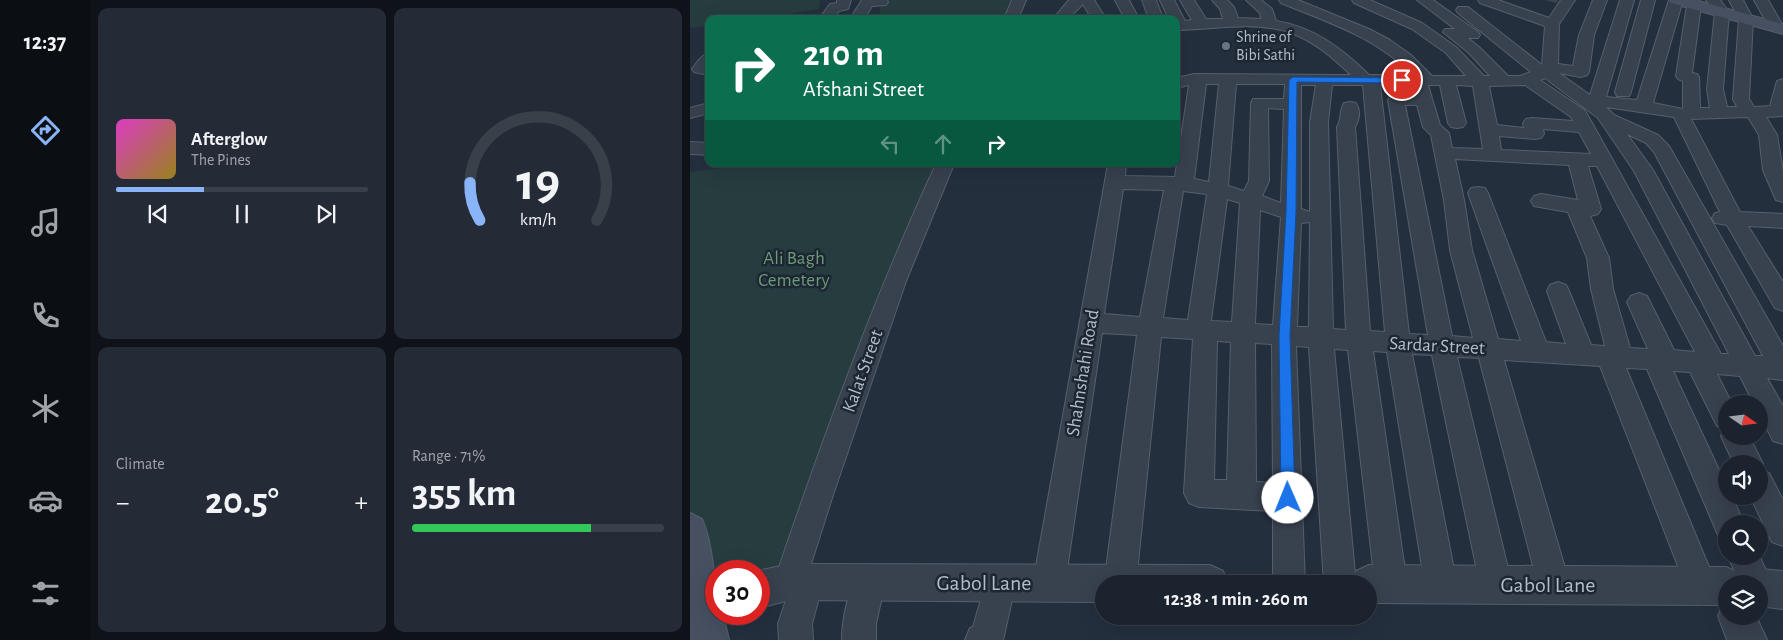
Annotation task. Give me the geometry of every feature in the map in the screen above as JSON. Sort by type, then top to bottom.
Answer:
[{"type":"main road","points":[[1676,0],[1717,6],[1746,19],[1780,28]]},
{"type":"main road","points":[[690,531],[693,560],[703,602],[709,640]]},
{"type":"street","points":[[829,15],[835,7],[843,6],[844,0]]},
{"type":"street","points":[[1013,15],[1019,0]]},
{"type":"street","points":[[1061,15],[1068,11],[1074,3],[1088,0],[1097,15]]},
{"type":"street","points":[[1122,0],[1130,15]]},
{"type":"street","points":[[1148,0],[1154,15]]},
{"type":"street","points":[[1167,0],[1173,15]]},
{"type":"street","points":[[1187,0],[1202,24]]},
{"type":"street","points":[[1219,0],[1227,8],[1232,24]]},
{"type":"street","points":[[1253,0],[1267,12],[1270,25]]},
{"type":"street","points":[[1286,0],[1364,32],[1385,43],[1431,84],[1457,123]]},
{"type":"street","points":[[1322,0],[1380,26],[1399,37],[1438,73],[1431,84],[1396,100],[1442,346],[1496,585]]},
{"type":"street","points":[[1359,0],[1417,26],[1451,50],[1480,81],[1493,155]]},
{"type":"street","points":[[1388,0],[1438,24],[1474,50],[1504,81]]},
{"type":"street","points":[[1424,0],[1456,21],[1488,48],[1592,100],[1644,106],[1688,114],[1781,113],[1783,84]]},
{"type":"street","points":[[1451,0],[1538,74],[1578,114],[1604,161],[1706,363],[1718,396]]},
{"type":"street","points":[[1485,0],[1552,24]]},
{"type":"street","points":[[1538,74],[1552,24],[1568,0]]},
{"type":"street","points":[[1180,81],[1198,79],[1368,80],[1431,84],[1504,81],[1538,74],[1581,72],[1582,56],[1588,28],[1600,0]]},
{"type":"street","points":[[1592,100],[1627,0]]},
{"type":"street","points":[[1623,92],[1648,0]]},
{"type":"street","points":[[1644,106],[1676,0]]},
{"type":"street","points":[[1736,0],[1746,19],[1742,99],[1768,135],[1776,140],[1773,170],[1783,195]]},
{"type":"street","points":[[1761,0],[1780,28]]},
{"type":"street","points":[[860,15],[868,2],[881,1],[879,15]]},
{"type":"street","points":[[1693,2],[1684,76],[1691,77],[1690,100],[1688,114],[1682,119],[1733,218],[1783,302]]},
{"type":"street","points":[[1717,6],[1715,89],[1720,114]]},
{"type":"street","points":[[1180,26],[1232,24],[1288,27],[1305,34],[1349,62],[1368,80],[1387,232],[1398,344],[1441,585]]},
{"type":"street","points":[[705,63],[700,69],[705,70]]},
{"type":"street","points":[[1629,70],[1654,75]]},
{"type":"street","points":[[1121,575],[1150,327],[1180,184],[1198,79]]},
{"type":"street","points":[[1228,80],[1218,190],[1201,330],[1199,493],[1288,498]]},
{"type":"street","points":[[1289,575],[1284,336],[1291,212],[1293,80]]},
{"type":"street","points":[[1325,80],[1322,92],[1320,122],[1321,339],[1339,575]]},
{"type":"street","points":[[1431,84],[1432,127],[1440,133],[1446,153],[1461,250],[1554,585]]},
{"type":"street","points":[[1592,100],[1608,119],[1643,170],[1783,432]]},
{"type":"street","points":[[1241,495],[1243,333],[1250,200],[1260,181],[1259,103],[1293,104]]},
{"type":"street","points":[[1350,107],[1350,121],[1346,127],[1359,341],[1380,584]]},
{"type":"street","points":[[690,113],[705,109]]},
{"type":"street","points":[[1608,119],[1652,139],[1662,150],[1783,368]]},
{"type":"street","points":[[1488,130],[1535,134],[1532,123],[1585,126]]},
{"type":"street","points":[[1652,139],[1671,132]]},
{"type":"street","points":[[690,148],[705,148]]},
{"type":"street","points":[[1446,153],[1604,161]]},
{"type":"street","points":[[1259,158],[1292,158]]},
{"type":"street","points":[[1541,201],[1591,209],[1577,160]]},
{"type":"street","name":"Kalat Street","points":[[796,640],[795,624],[785,585],[895,281],[944,167]]},
{"type":"street","points":[[1116,173],[1218,190],[1353,231],[1387,232]]},
{"type":"street","name":"Shahnshahi Road","points":[[1049,583],[1116,173]]},
{"type":"street","points":[[1478,192],[1537,352]]},
{"type":"street","points":[[1576,207],[1598,258],[1602,289],[1605,357]]},
{"type":"street","points":[[1700,216],[1783,221]]},
{"type":"street","points":[[1558,291],[1605,357],[1727,575]]},
{"type":"street","points":[[1639,302],[1660,360],[1725,515]]},
{"type":"street","name":"Sardar Street","points":[[1091,323],[1783,368]]},
{"type":"street","points":[[1768,501],[1783,531]]},
{"type":"street","points":[[859,640],[859,624],[869,582]]},
{"type":"street","name":"Gabol Lane","points":[[785,585],[869,582],[1095,583]]},
{"type":"street","points":[[982,640],[987,639],[1000,582]]},
{"type":"street","name":"Gabol Lane","points":[[1380,584],[1718,587]]},
{"type":"street","name":"Gabol Lane","points":[[1768,589],[1783,590]]},
{"type":"street","points":[[1743,625],[1747,640]]},
{"type":"green space","points":[[690,0],[820,0],[819,9],[780,15],[705,15],[705,26],[690,28]]},
{"type":"green space","points":[[881,0],[1019,0],[1012,15],[879,15]]},
{"type":"green space","name":"Ali Bagh Cemetery","points":[[723,167],[945,167],[790,582],[770,582],[770,560],[705,560],[705,582],[695,582],[690,542],[690,172]]},
{"type":"place","name":"Shrine of Bibi Sathi","points":[[1226,46]]},
{"type":"route","points":[[1288,498],[1284,336],[1291,212],[1293,80],[1402,80]]}]
